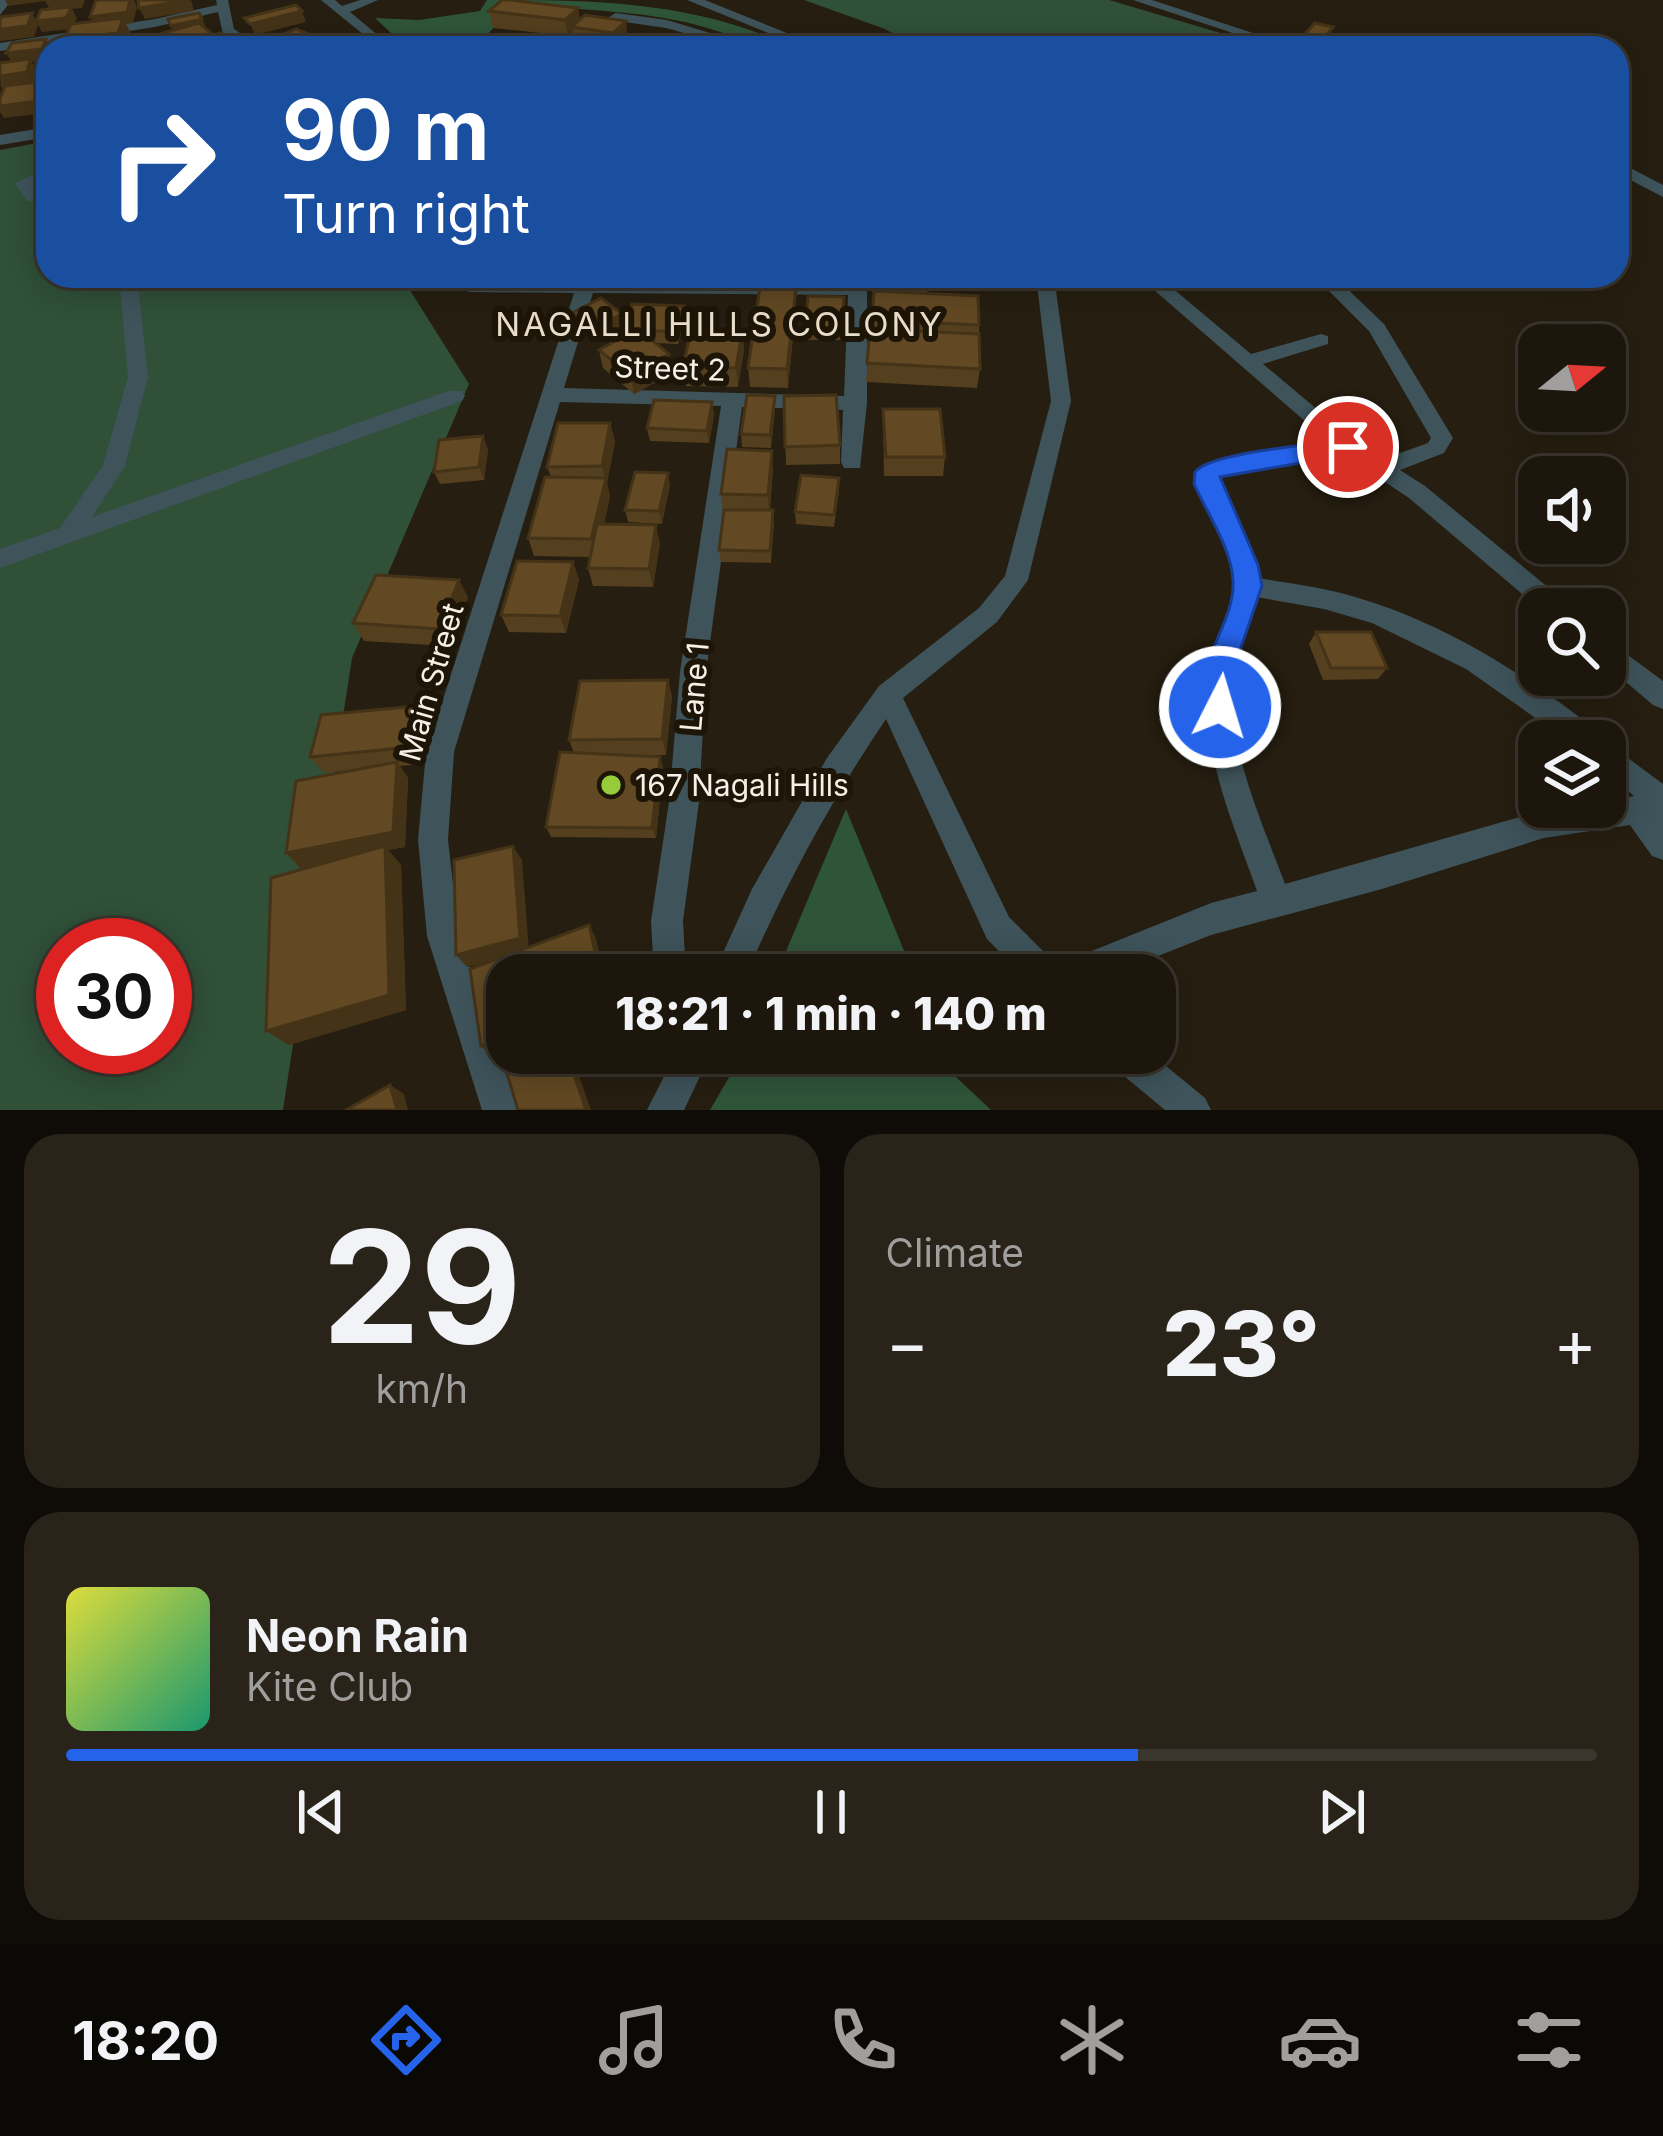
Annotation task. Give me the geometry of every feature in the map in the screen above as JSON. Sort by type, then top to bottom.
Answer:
[{"type":"street","points":[[0,11],[6,0]]},
{"type":"street","points":[[326,0],[370,36]]},
{"type":"street","points":[[339,12],[372,0]]},
{"type":"street","points":[[693,0],[786,36]]},
{"type":"street","points":[[1139,0],[1254,36]]},
{"type":"street","points":[[79,36],[223,3],[229,31],[237,36]]},
{"type":"street","points":[[84,34],[90,17]]},
{"type":"street","points":[[616,17],[710,36]]},
{"type":"street","points":[[0,46],[36,44]]},
{"type":"street","points":[[0,140],[36,134]]},
{"type":"street","points":[[1629,173],[1663,192]]},
{"type":"street","points":[[36,177],[23,183],[36,196]]},
{"type":"street","points":[[69,533],[114,466],[138,377],[129,288]]},
{"type":"street","name":"Main Street","points":[[500,1110],[443,936],[433,840],[440,752],[585,288]]},
{"type":"street","points":[[852,462],[858,288]]},
{"type":"street","points":[[739,954],[837,767],[888,694],[988,615],[1016,580],[1061,401],[1047,288]]},
{"type":"street","points":[[1161,288],[1348,447],[1417,492],[1532,588]]},
{"type":"street","points":[[1335,288],[1377,328],[1442,438],[1436,448],[1380,469]]},
{"type":"street","points":[[1247,362],[1322,340]]},
{"type":"street","name":"Street 2","points":[[553,395],[857,403]]},
{"type":"street","points":[[0,559],[455,396]]},
{"type":"street","name":"Lane 1","points":[[669,954],[668,921],[685,802],[693,672],[732,400]]},
{"type":"street","points":[[1276,902],[1230,774],[1220,707],[1221,662],[1248,586],[1245,565],[1207,484],[1208,472],[1223,464],[1273,462],[1348,447]]},
{"type":"street","points":[[1248,586],[1344,603],[1408,625],[1474,660],[1559,720]]},
{"type":"street","points":[[1626,667],[1663,698]]},
{"type":"street","points":[[888,694],[998,928],[1024,954]]},
{"type":"street","points":[[1626,776],[1654,806],[1663,846]]},
{"type":"street","points":[[1122,954],[1210,919],[1544,824],[1654,806]]},
{"type":"street","points":[[670,1101],[684,1074]]},
{"type":"street","points":[[1149,1074],[1193,1110]]},
{"type":"green space","points":[[487,0],[644,6],[766,36],[733,36],[643,15],[515,5],[486,36],[392,34],[375,18],[419,20],[480,11]]},
{"type":"green space","points":[[804,0],[1109,0],[1230,36],[898,36]]},
{"type":"green space","points":[[36,143],[36,288],[409,288],[469,384],[352,658],[283,1110],[0,1110],[0,150]]},
{"type":"green space","points":[[846,809],[905,954],[785,954]]},
{"type":"green space","points":[[731,1074],[955,1074],[991,1110],[710,1110]]},
{"type":"building","points":[[96,0],[130,0],[127,12],[90,17]]},
{"type":"building","points":[[138,0],[188,0],[139,8]]},
{"type":"building","points":[[502,0],[578,8],[565,20],[489,11]]},
{"type":"building","points":[[296,5],[302,11],[250,24],[244,18]]},
{"type":"building","points":[[71,7],[66,18],[36,21],[41,10]]},
{"type":"building","points":[[32,13],[27,26],[0,29],[0,17]]},
{"type":"building","points":[[199,13],[202,19],[171,26],[168,19]]},
{"type":"building","points":[[585,15],[626,21],[613,33],[572,27]]},
{"type":"building","points":[[123,18],[118,33],[65,36],[71,24]]},
{"type":"building","points":[[199,23],[211,33],[166,36],[163,33]]},
{"type":"building","points":[[1315,23],[1333,27],[1326,36],[1305,34]]},
{"type":"building","points":[[296,29],[314,36],[278,36]]},
{"type":"building","points":[[36,40],[36,50],[6,53],[12,43]]},
{"type":"building","points":[[30,59],[27,72],[0,76],[0,63]]},
{"type":"building","points":[[36,82],[36,101],[0,106],[5,86]]},
{"type":"building","points":[[760,288],[796,288],[787,369],[748,368]]},
{"type":"building","points":[[874,291],[978,296],[979,325],[872,320]]},
{"type":"building","points":[[808,296],[844,297],[842,328],[805,327]]},
{"type":"building","points":[[601,298],[622,314],[593,329],[572,313]]},
{"type":"building","points":[[632,304],[684,306],[676,332],[623,329]]},
{"type":"building","points":[[638,329],[669,354],[630,375],[599,350]]},
{"type":"building","points":[[870,329],[979,334],[980,369],[867,363]]},
{"type":"building","points":[[691,330],[742,331],[736,368],[683,367]]},
{"type":"building","points":[[747,395],[775,396],[770,435],[741,434]]},
{"type":"building","points":[[836,395],[840,445],[785,447],[784,396]]},
{"type":"building","points":[[654,400],[712,402],[707,431],[647,428]]},
{"type":"building","points":[[883,409],[940,409],[945,457],[886,457]]},
{"type":"building","points":[[558,423],[610,423],[602,466],[547,467]]},
{"type":"building","points":[[483,436],[479,467],[434,472],[439,440]]},
{"type":"building","points":[[727,449],[772,451],[768,495],[721,494]]},
{"type":"building","points":[[635,472],[668,473],[659,511],[625,510]]},
{"type":"building","points":[[801,475],[839,478],[834,515],[795,512]]},
{"type":"building","points":[[545,477],[606,478],[591,539],[528,538]]},
{"type":"building","points":[[724,510],[773,510],[770,551],[719,550]]},
{"type":"building","points":[[597,524],[656,525],[649,569],[588,568]]},
{"type":"building","points":[[517,561],[573,562],[560,616],[501,615]]},
{"type":"building","points":[[376,575],[459,580],[439,629],[353,623]]},
{"type":"building","points":[[1316,632],[1371,632],[1387,668],[1331,668]]},
{"type":"building","points":[[668,680],[662,739],[569,740],[580,681]]},
{"type":"building","points":[[418,706],[410,747],[310,757],[321,715]]},
{"type":"building","name":"167 Nagali Hills","points":[[560,752],[660,757],[652,828],[546,827]]},
{"type":"building","points":[[397,762],[393,832],[286,853],[296,781]]},
{"type":"building","points":[[385,846],[389,995],[266,1031],[271,878]]},
{"type":"building","points":[[513,846],[520,938],[456,955],[454,860]]},
{"type":"building","points":[[589,925],[595,954],[511,954]]},
{"type":"building","points":[[486,963],[486,1044],[481,1046],[470,969]]},
{"type":"building","points":[[507,1074],[574,1074],[586,1110],[518,1110]]},
{"type":"building","points":[[390,1085],[397,1110],[346,1110]]},
{"type":"place","name":"167 Nagali Hills","points":[[611,785]]},
{"type":"district","name":"NAGALLI HILLS COLONY","points":[[720,324]]},
{"type":"route","points":[[1220,707],[1221,662],[1248,586],[1245,565],[1207,484],[1208,472],[1223,464],[1273,462],[1348,447]]}]
